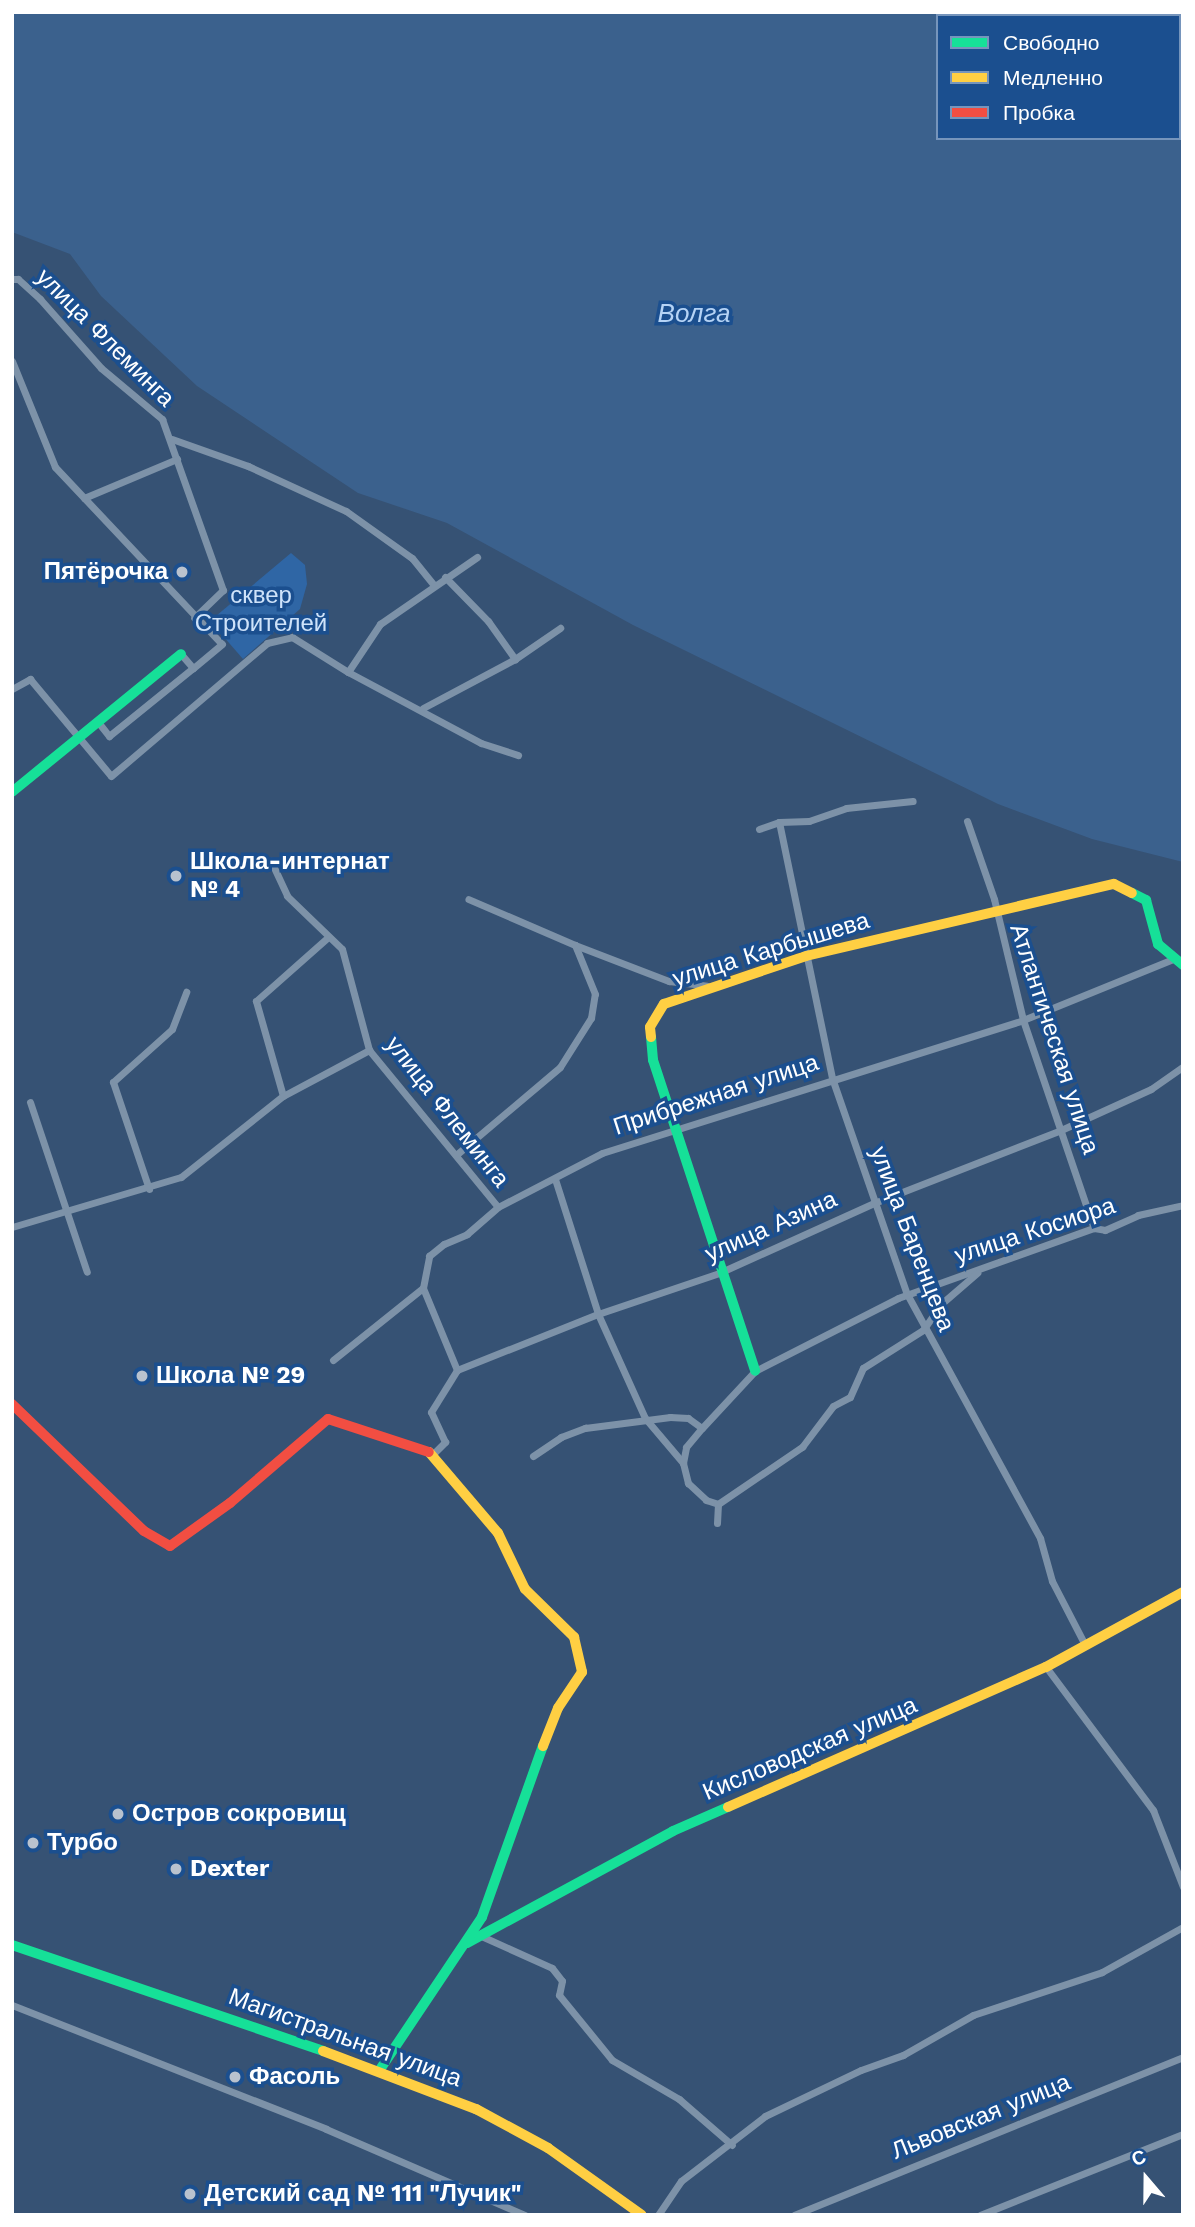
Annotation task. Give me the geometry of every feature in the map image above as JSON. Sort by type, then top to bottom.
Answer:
[{"type":"main road","points":[[12,792],[181,654]]},
{"type":"main road","name":"улица Карбышева","points":[[755,1371],[719,1273],[653,1060],[650,1027],[664,1004],[806,956],[1114,884],[1146,900],[1158,944],[1178,962]]},
{"type":"main road","points":[[12,1404],[144,1531],[170,1546],[230,1503],[328,1419],[434,1452],[498,1533],[525,1589],[574,1637],[583,1661],[582,1672],[558,1708],[482,1917],[456,1951],[379,2071]]},
{"type":"main road","name":"Кисловодская улица","points":[[456,1951],[478,1935],[673,1831],[1046,1667],[1084,1643],[1183,1592]]},
{"type":"main road","name":"Магистральная улица","points":[[12,1945],[379,2071],[476,2109],[548,2148],[642,2215]]},
{"type":"street","name":"улица Флеминга","points":[[12,279],[18,279],[40,299],[101,368],[162,419],[172,439],[192,513],[223,590],[194,618]]},
{"type":"street","points":[[12,361],[55,467],[194,618],[222,644],[109,736],[98,722]]},
{"type":"street","points":[[172,439],[248,466],[346,511],[412,558],[433,585]]},
{"type":"street","points":[[84,498],[177,459]]},
{"type":"street","points":[[348,673],[380,624],[477,557]]},
{"type":"street","points":[[445,577],[488,621],[515,659]]},
{"type":"street","points":[[423,708],[515,659],[560,628]]},
{"type":"street","points":[[12,689],[30,679],[111,776],[267,643],[281,636],[292,637],[348,673],[423,708],[481,743],[518,755]]},
{"type":"street","points":[[181,654],[193,668]]},
{"type":"street","points":[[759,829],[779,822],[809,821],[846,808],[913,801]]},
{"type":"street","name":"Атлантическая улица","points":[[967,821],[976,837],[1023,1020],[1094,1228]]},
{"type":"street","name":"улица Баренцева","points":[[779,822],[832,1078],[907,1294],[923,1330],[1035,1527],[1052,1581],[1084,1643]]},
{"type":"street","name":"улица Флеминга","points":[[271,861],[287,896],[342,949],[369,1050],[498,1207]]},
{"type":"street","points":[[468,898],[575,945],[669,981],[714,986]]},
{"type":"street","points":[[283,1096],[256,1001],[328,937]]},
{"type":"street","points":[[456,1155],[560,1067],[591,1018],[595,994],[575,945]]},
{"type":"street","name":"Прибрежная улица","points":[[423,1289],[429,1256],[467,1234],[498,1207],[602,1153],[832,1078],[1023,1020],[1178,962]]},
{"type":"street","points":[[149,1189],[113,1082],[172,1028],[186,992]]},
{"type":"street","points":[[12,1227],[66,1209],[149,1189],[181,1177],[283,1096],[369,1050]]},
{"type":"street","name":"улица Азина","points":[[457,1370],[598,1314],[719,1273],[874,1203],[1061,1130],[1151,1089],[1183,1067]]},
{"type":"street","points":[[30,1102],[87,1272]]},
{"type":"street","points":[[555,1179],[598,1314],[645,1418],[683,1463],[688,1483],[706,1500],[718,1504]]},
{"type":"street","name":"улица Косиора","points":[[683,1463],[686,1447],[755,1371],[907,1294],[1094,1228],[1105,1230],[1138,1215],[1183,1205]]},
{"type":"street","points":[[718,1504],[802,1447],[833,1406],[850,1397],[863,1368],[923,1330],[941,1304],[983,1269]]},
{"type":"street","points":[[333,1360],[423,1289],[457,1370],[431,1412],[445,1442],[434,1452]]},
{"type":"street","points":[[533,1456],[561,1437],[585,1428],[645,1418],[688,1418],[702,1427]]},
{"type":"street","points":[[717,1523],[718,1504]]},
{"type":"street","points":[[1046,1667],[1153,1810],[1183,1887]]},
{"type":"street","points":[[658,2215],[681,2181],[732,2145],[765,2116],[862,2070],[903,2055],[973,2015],[1102,1972],[1183,1927]]},
{"type":"street","points":[[478,1935],[552,1968],[562,1981],[559,1995],[612,2060],[678,2098],[732,2145]]},
{"type":"street","points":[[12,2005],[326,2129],[525,2215]]},
{"type":"street","name":"Львовская улица","points":[[794,2215],[1183,2057]]},
{"type":"street","points":[[981,2215],[1183,2134]]},
{"type":"green space","name":"сквер Строителей","points":[[291,553],[305,565],[307,584],[300,609],[243,659],[210,621]]},
{"type":"water","name":"Волга","points":[[12,12],[1183,12],[1183,862],[1092,839],[998,804],[633,625],[447,523],[358,493],[197,386],[101,296],[70,254],[12,232]]},
{"type":"traffic: fast","points":[[12,792],[181,654]]},
{"type":"traffic: fast","points":[[1132,893],[1146,900],[1158,944],[1183,965]]},
{"type":"traffic: fast","points":[[651,1037],[653,1060],[755,1371]]},
{"type":"traffic: fast","points":[[379,2071],[482,1917],[543,1746]]},
{"type":"traffic: fast","points":[[467,1943],[673,1831],[728,1807]]},
{"type":"traffic: fast","points":[[12,1945],[323,2051]]},
{"type":"traffic: slow","points":[[651,1037],[650,1027],[664,1004],[806,956],[1114,884],[1132,893]]},
{"type":"traffic: slow","points":[[429,1452],[498,1533],[525,1589],[574,1637],[582,1672],[558,1708],[543,1746]]},
{"type":"traffic: slow","points":[[728,1807],[1046,1667],[1183,1592]]},
{"type":"traffic: slow","points":[[323,2051],[476,2109],[548,2148],[642,2215]]},
{"type":"traffic: jam","points":[[12,1404],[144,1531],[170,1546],[230,1503],[328,1419],[429,1452]]},
{"type":"place","name":"Пятёрочка","points":[[182,572]]},
{"type":"place","name":"Школа-интернат № 4","points":[[176,876]]},
{"type":"place","name":"Школа № 29","points":[[142,1376]]},
{"type":"place","name":"Остров сокровищ","points":[[118,1814]]},
{"type":"place","name":"Турбо","points":[[33,1843]]},
{"type":"place","name":"Dexter","points":[[176,1869]]},
{"type":"place","name":"Фасоль","points":[[235,2077]]},
{"type":"place","name":"Детский сад № 111 \"Лучик\"","points":[[190,2194]]}]
